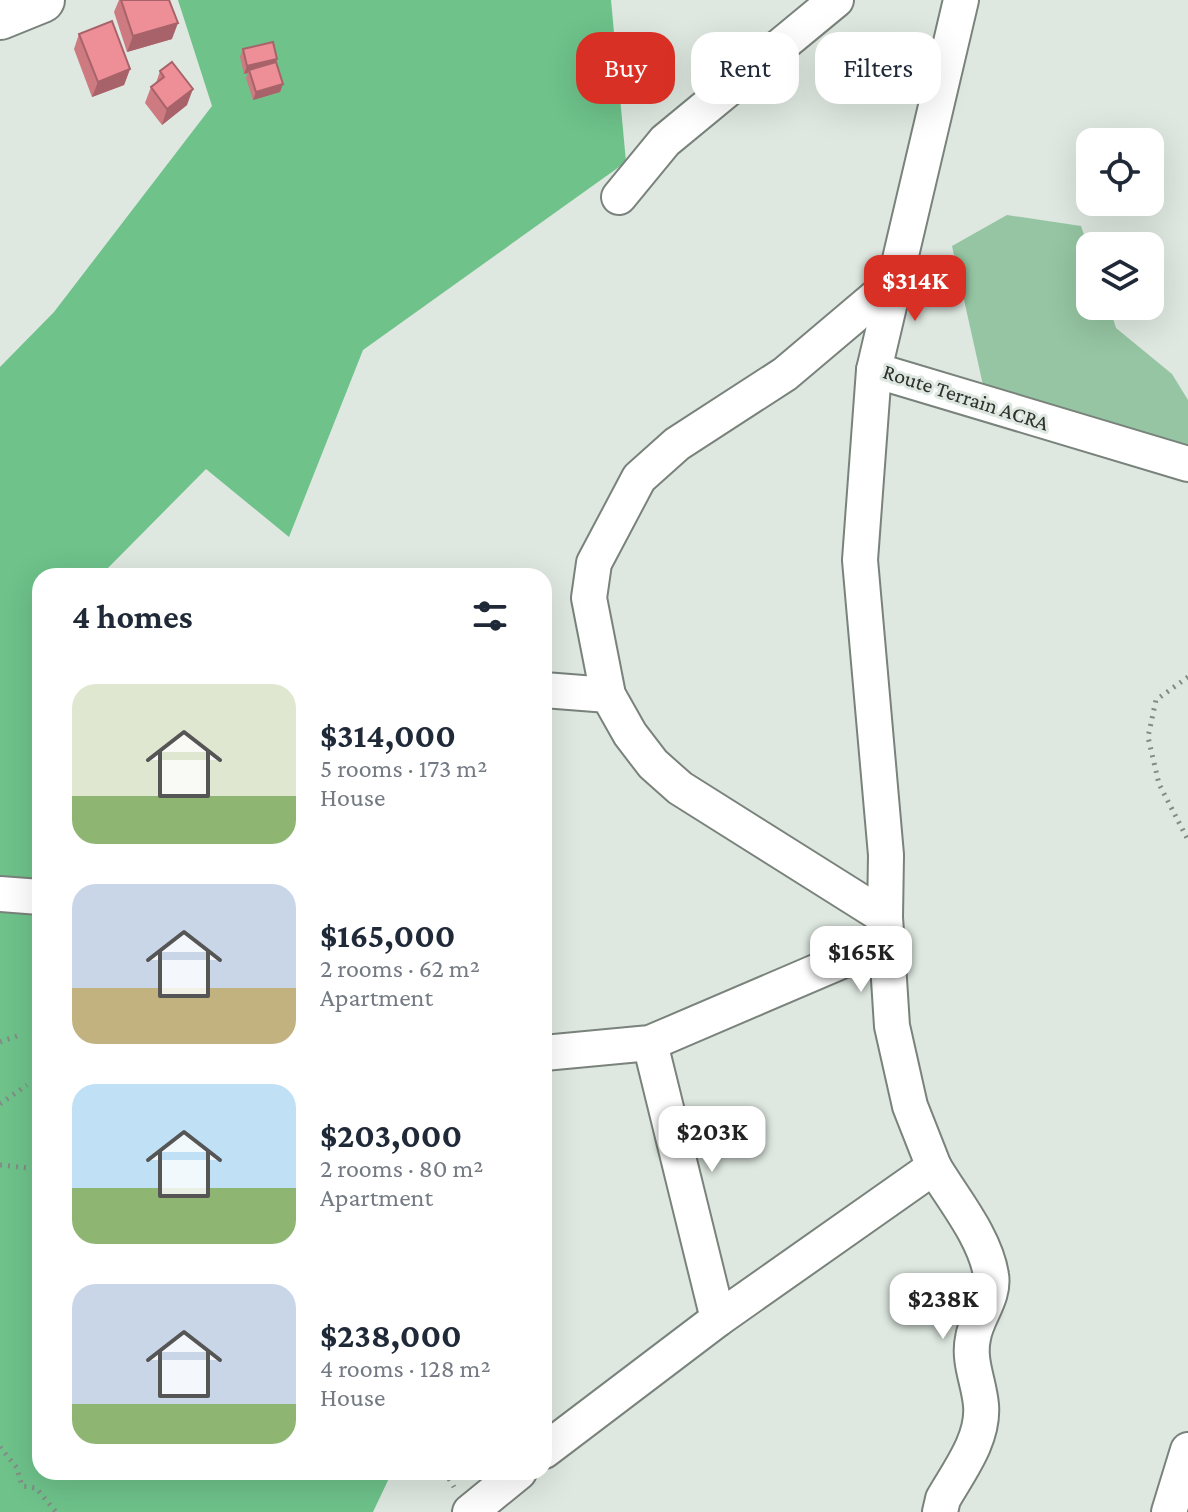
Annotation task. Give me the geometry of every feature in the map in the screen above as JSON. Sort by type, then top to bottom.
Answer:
[{"type":"main road","points":[[0,17],[42,0]]},
{"type":"street","points":[[619,197],[665,141],[836,0]]},
{"type":"street","name":"Route Terrain ACRA","points":[[961,0],[874,370],[1188,464]]},
{"type":"street","points":[[886,930],[680,788],[646,754],[608,695],[589,598],[594,563],[639,478],[677,444],[785,374],[895,281]]},
{"type":"street","points":[[874,370],[860,560],[886,855],[886,930],[892,1026],[910,1106],[934,1167],[982,1250],[992,1275],[990,1294],[976,1324],[972,1343],[981,1406],[979,1429],[943,1499],[940,1512]]},
{"type":"street","points":[[552,691],[608,695]]},
{"type":"street","points":[[0,894],[32,896]]},
{"type":"street","points":[[552,1052],[650,1043],[886,930]]},
{"type":"street","points":[[650,1043],[718,1319]]},
{"type":"street","points":[[552,1445],[718,1319],[934,1167]]},
{"type":"street","points":[[1169,1512],[1188,1450]]},
{"type":"street","points":[[470,1512],[509,1480]]},
{"type":"path","points":[[1188,677],[1156,700],[1148,737],[1159,784],[1188,840]]},
{"type":"path","points":[[0,1042],[17,1036]]},
{"type":"path","points":[[0,1104],[27,1085]]},
{"type":"path","points":[[0,1165],[28,1168]]},
{"type":"path","points":[[0,1447],[17,1468],[22,1486],[36,1488],[56,1512]]},
{"type":"green space","points":[[178,0],[611,0],[614,32],[576,32],[576,104],[621,104],[626,162],[363,350],[289,537],[206,469],[108,568],[32,568],[32,1480],[388,1480],[373,1512],[0,1512],[0,367],[54,312],[212,106]]},
{"type":"green space","points":[[1007,215],[1081,226],[1083,232],[1076,232],[1076,320],[1113,320],[1116,328],[1172,374],[1188,400],[1188,445],[1075,424],[985,394],[952,246]]},
{"type":"building","points":[[121,0],[169,0],[178,23],[133,36]]},
{"type":"building","points":[[112,21],[130,69],[98,82],[79,34]]},
{"type":"building","points":[[273,42],[277,59],[247,66],[243,49]]},
{"type":"building","points":[[172,62],[193,89],[167,109],[151,87],[164,77],[160,71]]},
{"type":"building","points":[[276,62],[283,84],[256,92],[249,70]]}]
